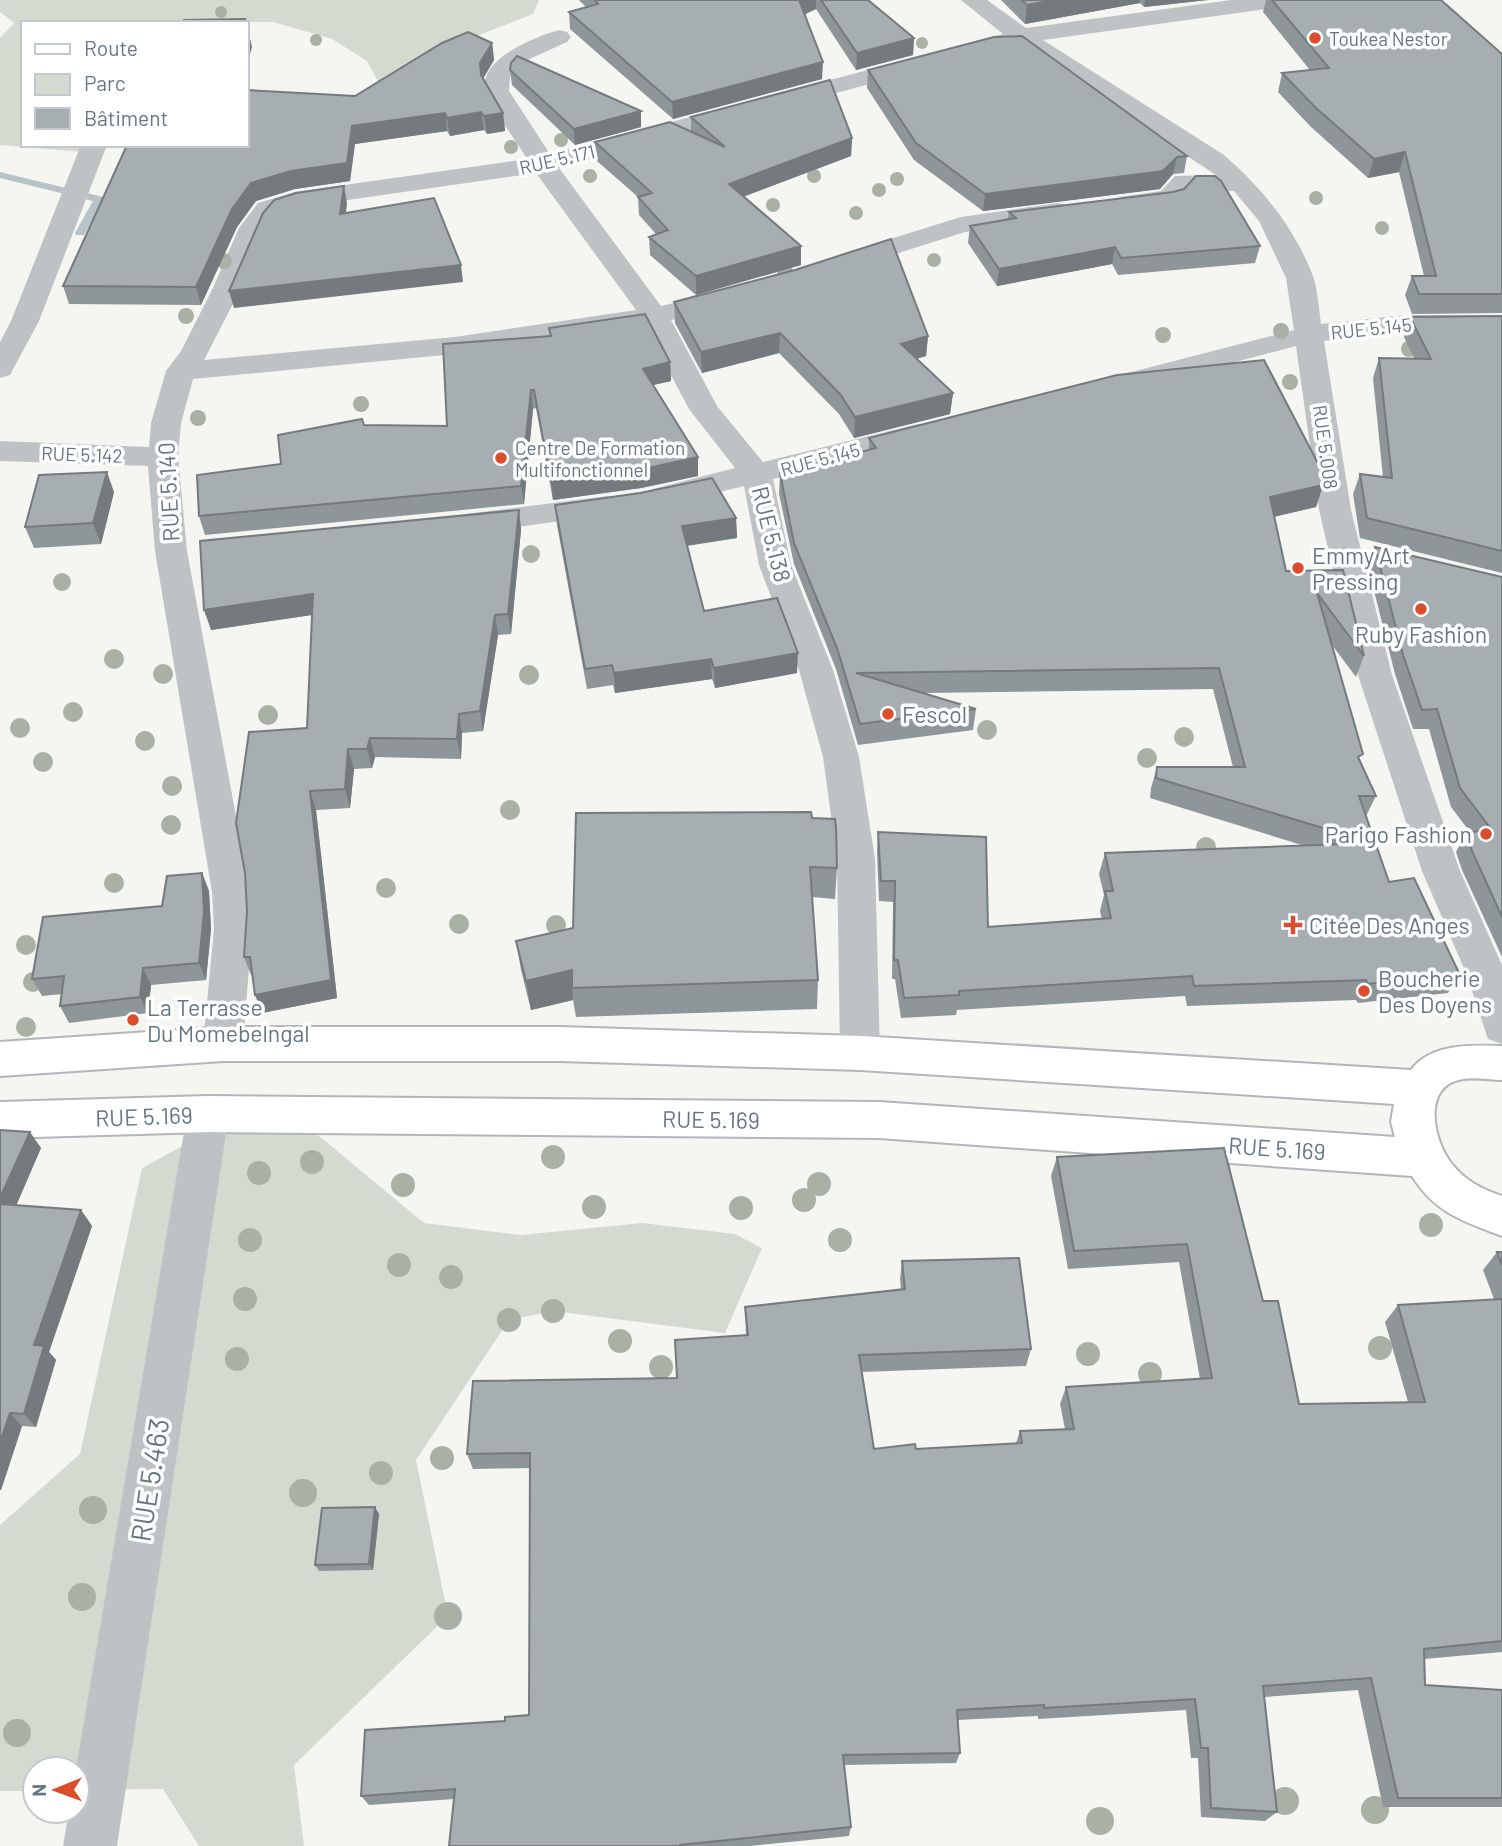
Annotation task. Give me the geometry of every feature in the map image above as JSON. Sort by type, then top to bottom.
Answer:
[{"type":"main road","points":[[0,1059],[223,1044],[559,1044],[860,1053],[1419,1088]]},
{"type":"main road","points":[[1502,1063],[1485,1059],[1458,1062],[1435,1072],[1419,1088],[1410,1109],[1412,1133],[1420,1158],[1438,1181],[1464,1201],[1502,1216]]},
{"type":"main road","name":"RUE 5.169","points":[[0,1120],[208,1114],[879,1120],[1420,1158]]},
{"type":"street","name":"RUE 5.008","points":[[972,0],[1021,37],[1167,127],[1241,183],[1271,219],[1300,278],[1335,510],[1357,550],[1375,675],[1441,871],[1486,973],[1502,1027]]},
{"type":"street","name":"RUE 5.171","points":[[181,371],[195,352],[226,290],[252,228],[267,209],[295,200],[543,164],[1021,37],[1281,0]]},
{"type":"street","name":"RUE 5.138","points":[[559,37],[515,57],[498,76],[497,92],[543,164],[655,317],[704,409],[757,475],[775,565],[816,670],[841,757],[856,859],[860,1053]]},
{"type":"street","points":[[0,369],[25,321],[93,147]]},
{"type":"street","points":[[823,269],[961,226],[1169,198],[1184,182],[1241,183]]},
{"type":"street","points":[[181,371],[455,345],[655,317],[745,293]]},
{"type":"street","name":"RUE 5.145","points":[[1104,387],[1310,335],[1455,321],[1502,324]]},
{"type":"street","name":"RUE 5.140","points":[[181,371],[166,423],[163,457],[185,550],[231,892],[233,929],[223,1044]]},
{"type":"street","name":"RUE 5.145","points":[[439,527],[641,501],[757,475],[947,426]]},
{"type":"street","name":"RUE 5.142","points":[[0,451],[163,457]]},
{"type":"street","name":"RUE 5.463","points":[[90,1846],[208,1114]]},
{"type":"green space","points":[[0,0],[539,0],[533,14],[414,61],[395,112],[367,61],[332,39],[273,22],[21,21],[21,147],[0,145],[0,38],[14,23],[0,12]]},
{"type":"green space","points":[[24,147],[84,147],[83,152]]},
{"type":"green space","points":[[301,1121],[424,1223],[521,1235],[642,1223],[735,1234],[762,1248],[725,1333],[553,1311],[509,1320],[416,1460],[448,1616],[294,1765],[304,1846],[199,1846],[163,1789],[91,1790],[91,1755],[21,1755],[21,1791],[0,1791],[0,1525],[80,1454],[142,1168],[194,1140]]},
{"type":"building","points":[[595,0],[799,0],[823,62],[672,102],[569,12],[598,4]]},
{"type":"building","points":[[821,0],[868,0],[914,38],[857,53]]},
{"type":"building","points":[[1022,0],[1055,0],[1027,5]]},
{"type":"building","points":[[1272,0],[1441,0],[1502,54],[1502,294],[1419,294],[1412,276],[1436,276],[1405,152],[1374,159],[1316,108],[1282,73],[1329,68]]},
{"type":"building","points":[[245,19],[244,21],[184,20]]},
{"type":"building","points":[[468,32],[492,43],[480,63],[481,75],[503,113],[484,116],[481,112],[447,118],[445,113],[352,126],[347,163],[291,171],[251,183],[232,209],[196,287],[63,286],[126,147],[248,147],[248,90],[355,96],[442,43]]},
{"type":"building","points":[[1022,36],[1187,156],[1177,157],[1163,171],[985,194],[916,143],[868,70],[994,37]]},
{"type":"building","points":[[517,56],[641,111],[574,129],[510,70],[511,63]]},
{"type":"building","points":[[830,80],[852,138],[729,184],[801,246],[696,276],[649,237],[668,230],[638,197],[652,193],[595,142],[670,122],[725,147],[691,117]]},
{"type":"building","points":[[1196,176],[1215,176],[1221,181],[1260,246],[1121,258],[1115,247],[999,269],[970,226],[1016,218],[1009,212],[1173,192],[1184,189]]},
{"type":"building","points":[[344,186],[340,214],[434,198],[461,265],[229,291],[263,213],[274,200],[296,193]]},
{"type":"building","points":[[891,239],[928,336],[901,344],[953,393],[855,417],[840,394],[780,333],[701,352],[674,302],[795,270]]},
{"type":"building","points":[[645,314],[670,362],[643,369],[698,457],[639,470],[551,482],[534,390],[531,390],[521,486],[199,516],[197,475],[281,464],[278,435],[362,419],[364,425],[447,426],[443,344],[551,336],[549,328]]},
{"type":"building","points":[[1502,316],[1502,551],[1367,518],[1360,474],[1392,478],[1379,358],[1431,359],[1410,317]]},
{"type":"building","points":[[1264,360],[1321,469],[1323,485],[1270,497],[1286,571],[1343,570],[1364,656],[1317,593],[1363,754],[1358,757],[1376,796],[1359,796],[1389,882],[1414,878],[1459,973],[1368,984],[1366,980],[1194,986],[1192,976],[959,991],[959,995],[904,998],[898,960],[894,960],[895,881],[881,881],[878,832],[986,837],[988,927],[1111,918],[1105,891],[1113,891],[1105,853],[1373,843],[1156,778],[1157,767],[1245,767],[1219,668],[856,673],[976,709],[860,724],[837,648],[794,543],[780,473],[876,448],[869,438],[1117,375]]},
{"type":"building","points":[[107,472],[93,523],[25,527],[39,475]]},
{"type":"building","points":[[712,478],[736,518],[682,526],[704,611],[777,598],[798,653],[714,668],[711,659],[614,673],[612,665],[585,669],[555,505],[640,493]]},
{"type":"building","points":[[519,510],[508,614],[495,615],[480,711],[459,714],[457,739],[370,738],[367,749],[348,749],[345,789],[310,791],[331,980],[255,995],[250,957],[244,957],[247,911],[245,873],[236,823],[249,732],[307,728],[313,594],[204,610],[200,541]]},
{"type":"building","points":[[1375,547],[1502,577],[1502,917],[1466,833],[1491,829],[1460,788],[1437,709],[1422,710],[1403,655]]},
{"type":"building","points":[[811,812],[812,818],[835,819],[836,828],[837,868],[810,867],[818,980],[572,988],[572,970],[526,981],[516,941],[573,928],[576,813]]},
{"type":"building","points":[[202,873],[204,912],[199,963],[143,968],[140,997],[60,1006],[64,976],[32,979],[43,917],[162,906],[167,876]]},
{"type":"building","points":[[0,1130],[30,1132],[0,1198]]},
{"type":"building","points":[[1224,1148],[1263,1301],[1278,1301],[1299,1404],[1425,1402],[1398,1305],[1502,1299],[1502,1641],[1424,1649],[1425,1685],[1502,1690],[1502,1798],[1398,1798],[1371,1678],[1263,1686],[1277,1812],[1211,1808],[1208,1748],[1201,1748],[1195,1699],[957,1710],[960,1753],[843,1755],[851,1827],[680,1846],[449,1846],[455,1789],[361,1796],[365,1730],[505,1721],[505,1717],[529,1715],[530,1453],[467,1454],[473,1381],[677,1378],[675,1340],[748,1335],[745,1307],[905,1289],[902,1261],[1019,1258],[1031,1349],[859,1355],[874,1449],[915,1444],[916,1449],[1022,1443],[1020,1431],[1074,1429],[1066,1387],[1212,1378],[1187,1244],[1074,1251],[1057,1157]]},
{"type":"building","points":[[0,1204],[81,1210],[34,1345],[44,1346],[24,1414],[10,1413],[0,1442]]},
{"type":"building","points":[[1497,1252],[1502,1252],[1502,1265]]},
{"type":"building","points":[[375,1507],[369,1564],[315,1565],[322,1508]]},
{"type":"waterway","points":[[0,175],[99,199],[80,233]]},
{"type":"place","name":"Toukea Nestor","points":[[1315,38]]},
{"type":"place","name":"Centre De Formation Multifonctionnel","points":[[501,458]]},
{"type":"place","name":"Emmy Art Pressing","points":[[1298,568]]},
{"type":"place","name":"Ruby Fashion","points":[[1421,609]]},
{"type":"place","name":"Fescol","points":[[888,714]]},
{"type":"place","name":"Parigo Fashion","points":[[1486,834]]},
{"type":"place","name":"Citée Des Anges","points":[[1293,925]]},
{"type":"place","name":"Boucherie Des Doyens","points":[[1364,991]]},
{"type":"place","name":"La Terrasse Du Momebelngal","points":[[133,1020]]}]
